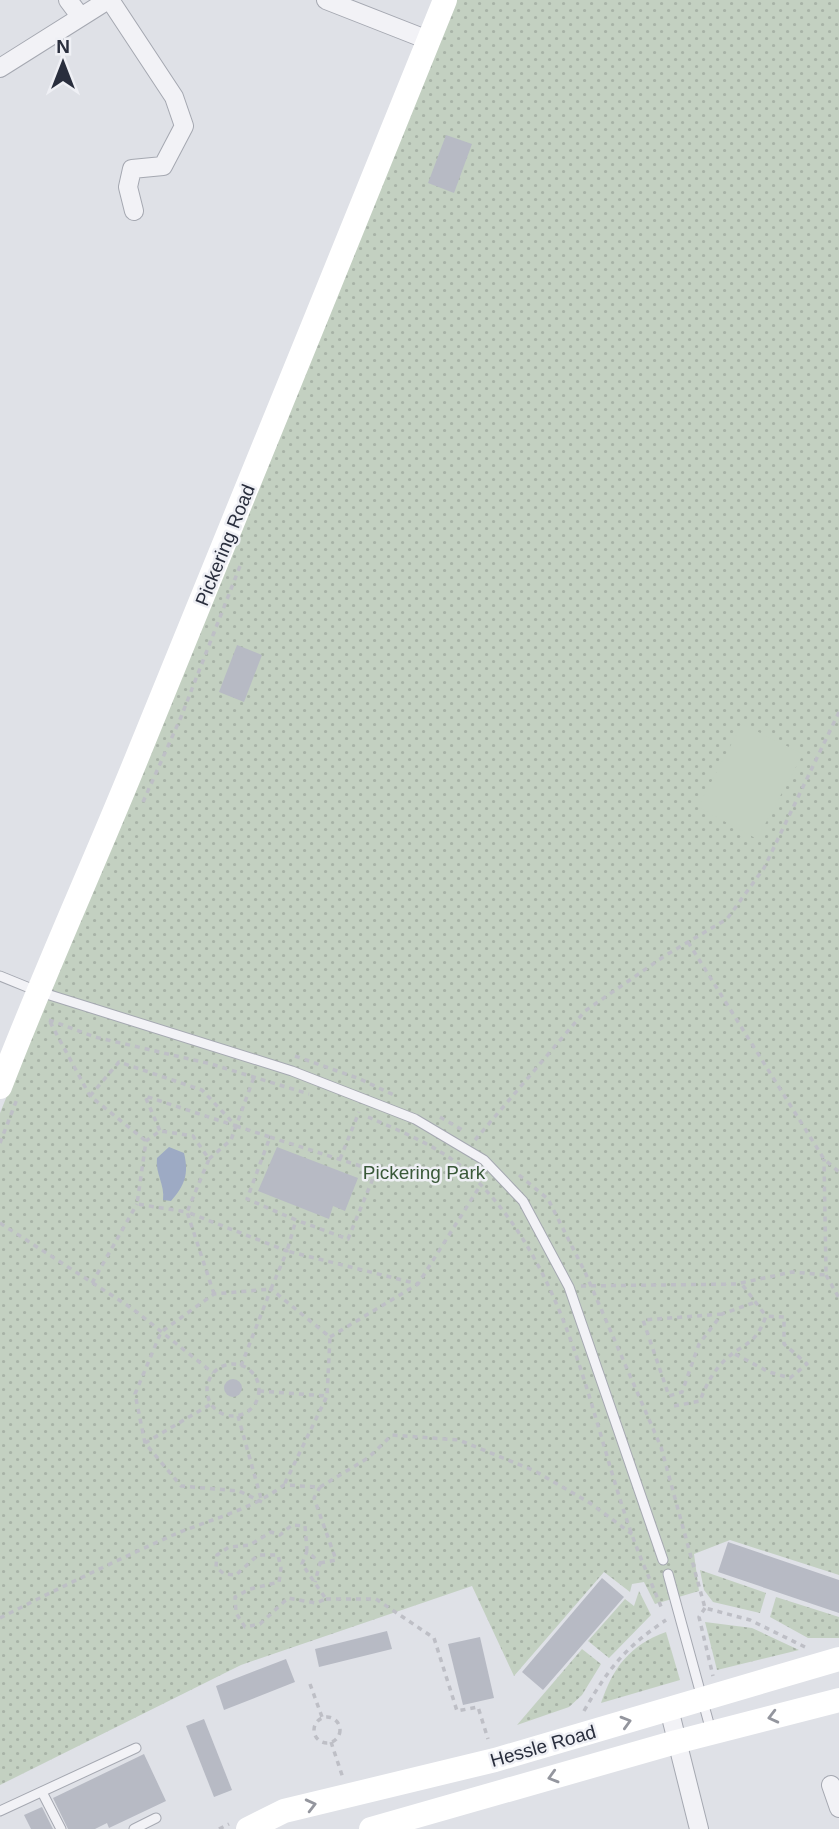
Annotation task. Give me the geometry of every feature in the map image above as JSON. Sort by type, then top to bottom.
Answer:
[{"type":"street","points":[[68,0],[80,16]]},
{"type":"street","points":[[0,68],[109,0],[174,97],[184,126],[163,166],[132,169],[128,187],[134,211]]},
{"type":"street","points":[[326,0],[428,40]]},
{"type":"street","name":"Pickering Road","points":[[0,1087],[37,992],[128,781],[445,0]]},
{"type":"street","name":"Hessle Road","points":[[248,1829],[284,1811],[492,1749],[669,1709],[839,1659]]},
{"type":"street","name":"Hessle Road","points":[[371,1829],[712,1732],[839,1700]]},
{"type":"street","points":[[669,1709],[699,1829]]},
{"type":"street","points":[[492,1749],[503,1791]]},
{"type":"street","points":[[831,1785],[839,1808]]},
{"type":"lane","points":[[0,976],[37,992],[292,1071],[415,1119],[484,1160],[523,1201],[569,1287],[663,1560]]},
{"type":"lane","points":[[668,1574],[712,1732]]},
{"type":"lane","points":[[0,1811],[136,1748]]},
{"type":"lane","points":[[42,1792],[61,1829]]},
{"type":"lane","points":[[134,1829],[156,1818]]},
{"type":"path","points":[[467,1149],[585,1011],[727,919],[764,868],[839,712]]},
{"type":"path","points":[[688,942],[824,1159],[839,1172]]},
{"type":"path","points":[[146,1141],[90,1096],[49,1020],[95,1037],[312,1094]]},
{"type":"path","points":[[90,1096],[119,1062],[202,1090],[236,1126]]},
{"type":"path","points":[[214,1294],[187,1212],[209,1159],[231,1140],[254,1077]]},
{"type":"path","points":[[160,1131],[145,1096],[376,1171],[348,1239],[247,1199],[270,1137]]},
{"type":"path","points":[[347,1107],[412,1137],[469,1173],[514,1223],[551,1289],[579,1363],[632,1535],[667,1620],[636,1640],[607,1672],[584,1711],[597,1707]]},
{"type":"path","points":[[340,1159],[359,1112]]},
{"type":"path","points":[[92,1283],[137,1204],[146,1141],[160,1131],[192,1136],[209,1159]]},
{"type":"path","points":[[824,1159],[827,1275],[839,1298]]},
{"type":"path","points":[[518,1175],[548,1199],[592,1286],[661,1447],[705,1608],[699,1617],[713,1677],[725,1674]]},
{"type":"path","points":[[330,1337],[418,1284],[480,1185]]},
{"type":"path","points":[[137,1204],[187,1212],[287,1251],[418,1284]]},
{"type":"path","points":[[241,1366],[287,1251],[296,1220]]},
{"type":"path","points":[[0,1223],[92,1283],[213,1373]]},
{"type":"path","points":[[569,1287],[740,1283],[792,1272],[827,1275]]},
{"type":"path","points":[[735,1354],[769,1372],[790,1377],[807,1364],[784,1344],[784,1317],[766,1316],[753,1303],[740,1283]]},
{"type":"path","points":[[262,1502],[239,1491],[181,1486],[145,1443],[135,1394],[161,1332],[214,1294],[271,1289],[330,1337]]},
{"type":"path","points":[[722,1314],[699,1344],[682,1392],[669,1396],[643,1320],[722,1314],[753,1303]]},
{"type":"path","points":[[674,1406],[700,1401],[706,1383],[727,1358],[744,1349],[761,1329],[766,1316]]},
{"type":"path","points":[[0,1618],[127,1555],[262,1502],[284,1485],[327,1396],[330,1337]]},
{"type":"path","points":[[226,1365],[241,1366],[254,1376],[258,1391],[252,1407],[238,1415],[223,1414],[211,1404],[207,1388],[213,1373],[226,1365]]},
{"type":"path","points":[[258,1391],[327,1396]]},
{"type":"path","points":[[145,1443],[211,1404]]},
{"type":"path","points":[[238,1415],[262,1502]]},
{"type":"path","points":[[320,1563],[337,1560],[314,1498],[320,1487],[368,1458],[392,1435],[459,1440],[535,1471],[598,1509],[632,1535]]},
{"type":"path","points":[[284,1485],[320,1487]]},
{"type":"path","points":[[326,1599],[302,1564],[307,1551],[305,1526],[292,1525],[280,1535],[271,1532],[250,1545],[229,1547],[217,1555],[216,1567],[224,1574],[236,1575],[258,1555],[278,1555],[281,1568],[279,1582],[250,1589],[235,1597],[236,1613],[245,1627],[260,1624],[288,1598],[316,1603],[326,1599],[376,1599],[435,1638],[457,1711],[478,1707],[492,1749]]},
{"type":"path","points":[[307,1551],[320,1563]]},
{"type":"path","points":[[315,1582],[320,1563]]},
{"type":"path","points":[[705,1608],[750,1620],[813,1651],[800,1655]]},
{"type":"path","points":[[310,1684],[322,1717]]},
{"type":"path","points":[[322,1717],[330,1717],[339,1725],[340,1734],[331,1742],[322,1742],[315,1736],[314,1727],[322,1717]]},
{"type":"path","points":[[331,1742],[344,1780]]},
{"type":"green space","name":"Pickering Park","points":[[450,0],[839,0],[839,1575],[730,1540],[694,1554],[699,1591],[655,1604],[644,1582],[632,1584],[630,1592],[604,1572],[514,1676],[472,1586],[241,1665],[0,1785],[0,1113]]},
{"type":"green space","points":[[742,724],[803,754],[757,839],[698,807]]},
{"type":"green space","points":[[700,1570],[766,1593],[760,1613],[713,1602],[704,1590]]},
{"type":"green space","points":[[639,1591],[651,1615],[609,1658],[588,1641],[625,1599],[634,1606]]},
{"type":"green space","points":[[776,1597],[839,1617],[839,1638],[808,1638],[770,1617]]},
{"type":"green space","points":[[705,1622],[752,1628],[799,1650],[717,1670]]},
{"type":"green space","points":[[666,1632],[680,1680],[601,1703],[611,1679],[624,1659],[642,1644]]},
{"type":"green space","points":[[582,1649],[601,1664],[582,1695],[569,1707],[517,1725]]},
{"type":"water","points":[[169,1147],[184,1153],[186,1167],[183,1184],[171,1201],[163,1200],[157,1164],[157,1158]]},
{"type":"building","points":[[446,135],[472,144],[454,193],[428,183]]},
{"type":"building","points":[[237,645],[262,655],[244,702],[219,692]]},
{"type":"building","points":[[277,1147],[358,1178],[345,1211],[333,1206],[329,1219],[258,1191]]},
{"type":"building","points":[[233,1379],[239,1382],[242,1388],[239,1394],[233,1397],[227,1394],[224,1388],[227,1382]]},
{"type":"building","points":[[728,1542],[839,1580],[839,1613],[718,1572]]},
{"type":"building","points":[[602,1578],[624,1597],[543,1690],[522,1672]]},
{"type":"building","points":[[387,1631],[392,1649],[319,1667],[315,1649]]},
{"type":"building","points":[[480,1637],[494,1698],[463,1705],[448,1644]]},
{"type":"building","points":[[286,1659],[295,1682],[224,1710],[216,1686]]},
{"type":"building","points":[[204,1719],[232,1790],[214,1797],[186,1726]]},
{"type":"building","points":[[144,1754],[166,1801],[109,1828],[107,1823],[95,1829],[68,1829],[53,1798]]},
{"type":"building","points":[[42,1807],[53,1829],[31,1829],[24,1815]]}]
